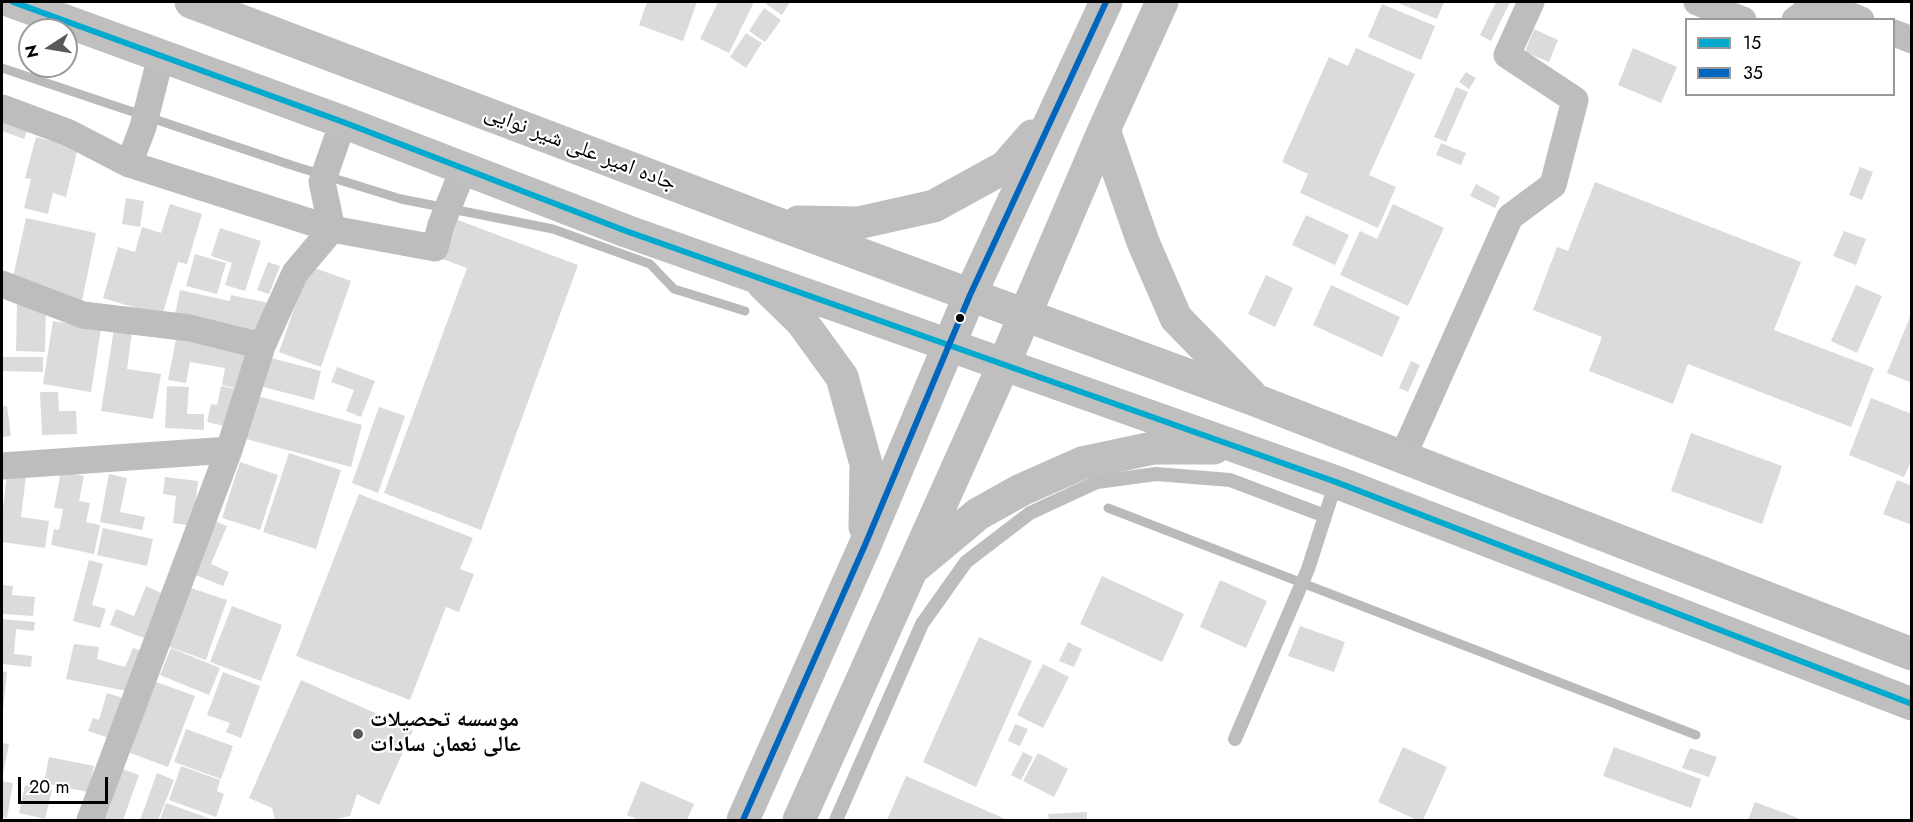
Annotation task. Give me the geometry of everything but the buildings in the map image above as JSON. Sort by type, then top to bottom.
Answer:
[{"type":"main road","points":[[13,2],[343,122],[626,231],[1336,482],[1911,704]]},
{"type":"main road","name":"جاده امیر علی شیر نوایی","points":[[191,2],[773,222],[1403,456],[1911,654]]},
{"type":"main road","points":[[743,820],[865,545],[970,295],[1106,2]]},
{"type":"main road","points":[[799,820],[1026,315],[1104,130],[1162,2]]},
{"type":"main road","points":[[773,222],[858,223],[934,206],[1005,167],[1055,110]]},
{"type":"main road","points":[[1104,130],[1143,242],[1176,318],[1255,400]]},
{"type":"main road","points":[[756,277],[802,322],[842,377],[866,464],[865,545]]},
{"type":"main road","points":[[911,570],[978,514],[1021,490],[1082,463],[1153,448],[1238,448]]},
{"type":"street","points":[[1403,456],[1510,217],[1553,185],[1575,100],[1507,55],[1531,2]]},
{"type":"street","points":[[1697,2],[1738,18]]},
{"type":"street","points":[[1798,18],[1812,7],[1827,6],[1856,18]]},
{"type":"street","points":[[1895,34],[1911,40]]},
{"type":"street","points":[[129,164],[143,127],[161,56]]},
{"type":"street","points":[[2,108],[69,133],[129,164],[332,229],[438,236],[463,170]]},
{"type":"street","points":[[332,229],[322,182],[343,122]]},
{"type":"street","points":[[90,820],[229,450],[262,346],[296,273],[332,229]]},
{"type":"street","points":[[2,284],[83,315],[190,328],[262,346]]},
{"type":"street","points":[[2,466],[229,450]]},
{"type":"lane","points":[[836,820],[922,624],[966,562],[1030,513],[1097,482],[1156,474],[1230,480],[1325,516]]},
{"type":"lane","points":[[1235,739],[1308,569],[1336,482]]},
{"type":"waterway","points":[[2,68],[294,166],[401,199],[553,229],[650,264],[674,289],[745,311]]},
{"type":"waterway","points":[[1108,508],[1696,735]]},
{"type":"transit line","name":"15","points":[[13,2],[343,122],[626,231],[1336,482],[1912,704]]},
{"type":"transit line","name":"35","points":[[743,820],[865,545],[970,295],[1106,2]]},
{"type":"place","name":"موسسه تحصیلات عالی نعمان سادات","points":[[358,734]]}]
